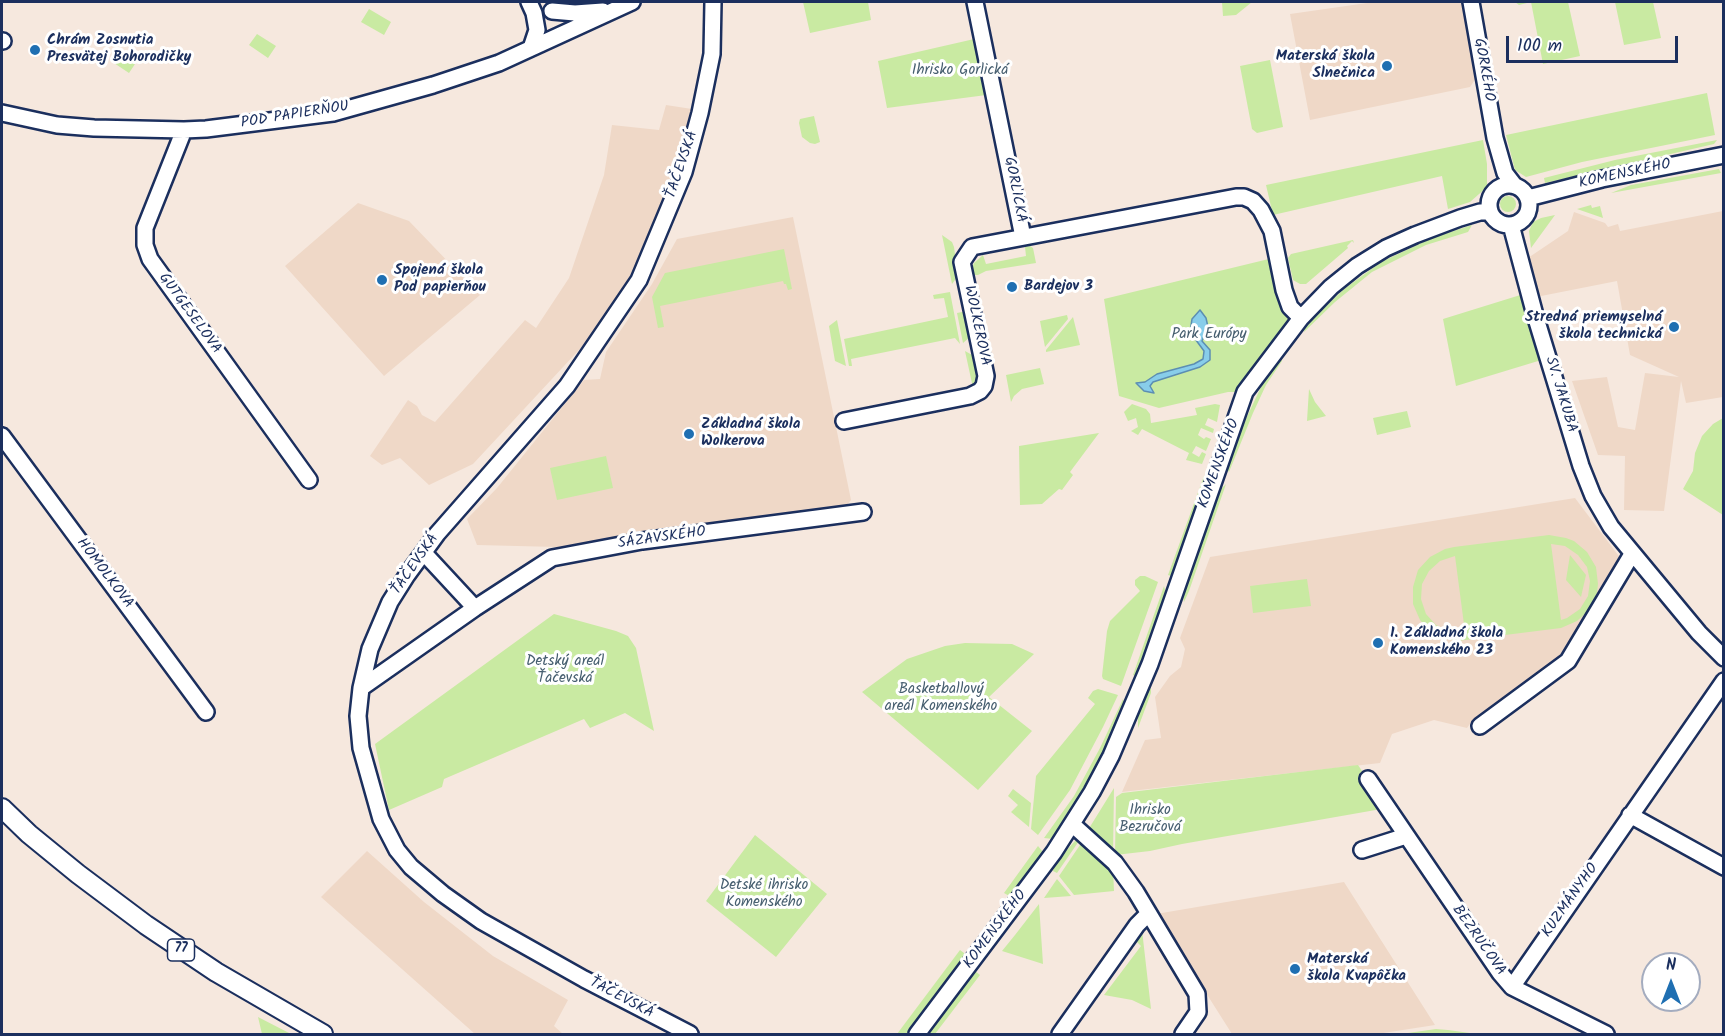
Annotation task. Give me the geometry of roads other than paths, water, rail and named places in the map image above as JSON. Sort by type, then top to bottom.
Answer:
[{"type":"main road","name":"77","points":[[2,808],[29,834],[78,874],[181,950],[323,1035]]},
{"type":"street","points":[[529,2],[537,30],[531,48]]},
{"type":"street","points":[[536,2],[552,11],[575,13],[615,9],[632,2]]},
{"type":"street","name":"ŤAČEVSKÁ","points":[[690,1035],[480,921],[434,887],[403,858],[388,836],[381,819],[361,747],[358,716],[361,688],[370,649],[390,602],[437,534],[567,386],[639,280],[684,172],[700,112],[712,54],[713,2]]},
{"type":"street","name":"GORLICKÁ","points":[[975,2],[1023,237],[1236,196],[1244,197],[1253,201],[1261,210],[1272,231],[1284,290],[1290,308],[1301,318]]},
{"type":"street","name":"GORKÉHO","points":[[1471,2],[1495,138],[1505,172],[1515,186]]},
{"type":"street","name":"POD PAPIERŇOU","points":[[2,113],[57,125],[184,130],[333,112],[433,85],[499,63],[615,9]]},
{"type":"street","points":[[552,11],[558,36]]},
{"type":"street","name":"GUTGESELOVA","points":[[184,130],[145,228],[145,245],[150,259],[309,480]]},
{"type":"street","name":"GORKÉHO","points":[[1495,138],[1496,190]]},
{"type":"street","name":"KOMENSKÉHO","points":[[1528,198],[1602,179],[1724,155]]},
{"type":"street","points":[[1515,186],[1528,198],[1527,214],[1518,223],[1511,225],[1501,223],[1490,212],[1490,200],[1496,190],[1515,186]]},
{"type":"street","name":"KOMENSKÉHO","points":[[917,1035],[1015,905],[1071,824],[1111,756],[1137,696],[1245,392],[1301,318],[1331,286],[1357,266],[1386,248],[1445,223],[1480,212],[1490,212]]},
{"type":"street","name":"SV. JAKUBA","points":[[1511,225],[1535,315],[1581,466],[1593,496],[1611,527],[1632,554],[1699,633],[1724,658]]},
{"type":"street","name":"WOLKEROVA","points":[[844,422],[970,396],[980,391],[984,386],[986,376],[963,262],[972,247],[1023,237]]},
{"type":"street","name":"HOMOLKOVA","points":[[2,436],[206,712]]},
{"type":"street","name":"SÁZAVSKÉHO","points":[[361,688],[475,608],[552,558],[642,541],[863,512]]},
{"type":"street","points":[[424,553],[475,608]]},
{"type":"street","points":[[1480,726],[1568,661],[1632,554]]},
{"type":"street","name":"KUZMÁNYHO","points":[[1512,987],[1724,681]]},
{"type":"street","name":"BEZRUČOVA","points":[[1368,779],[1500,973],[1512,987],[1606,1035]]},
{"type":"street","points":[[1630,815],[1724,867]]},
{"type":"street","points":[[1071,824],[1115,863],[1136,892],[1197,994],[1198,1012],[1183,1035]]},
{"type":"street","points":[[1362,850],[1407,836]]},
{"type":"street","points":[[1060,1035],[1137,925],[1148,914]]},
{"type":"water","points":[[1200,310],[1206,318],[1208,327],[1202,341],[1210,350],[1210,360],[1200,367],[1153,382],[1150,386],[1154,393],[1144,391],[1136,383],[1145,382],[1157,374],[1194,364],[1203,359],[1204,351],[1190,332],[1192,319]]},
{"type":"place","name":"Chrám Zosnutia Presvätej Bohorodičky","points":[[35,50]]},
{"type":"place","name":"Materská škola Slnečnica","points":[[1387,66]]},
{"type":"place","name":"Spojená škola Pod papierňou","points":[[382,280]]},
{"type":"place","name":"Bardejov 3","points":[[1012,287]]},
{"type":"place","name":"Stredná priemyselná škola technická","points":[[1674,327]]},
{"type":"place","name":"Základná škola Wolkerova","points":[[689,434]]},
{"type":"place","name":"1. Základná škola Komenského 23","points":[[1378,643]]},
{"type":"place","name":"Materská škola Kvapôčka","points":[[1295,969]]},
{"type":"park label","name":"Ihrisko Gorlická","points":[[960,71]]},
{"type":"park label","name":"Park Európy","points":[[1209,335]]},
{"type":"park label","name":"Detský areál Ťačevská","points":[[565,670]]},
{"type":"park label","name":"Basketballový areál Komenského","points":[[941,698]]},
{"type":"park label","name":"Ihrisko Bezručová","points":[[1150,820]]},
{"type":"park label","name":"Detské ihrisko Komenského","points":[[764,894]]}]
